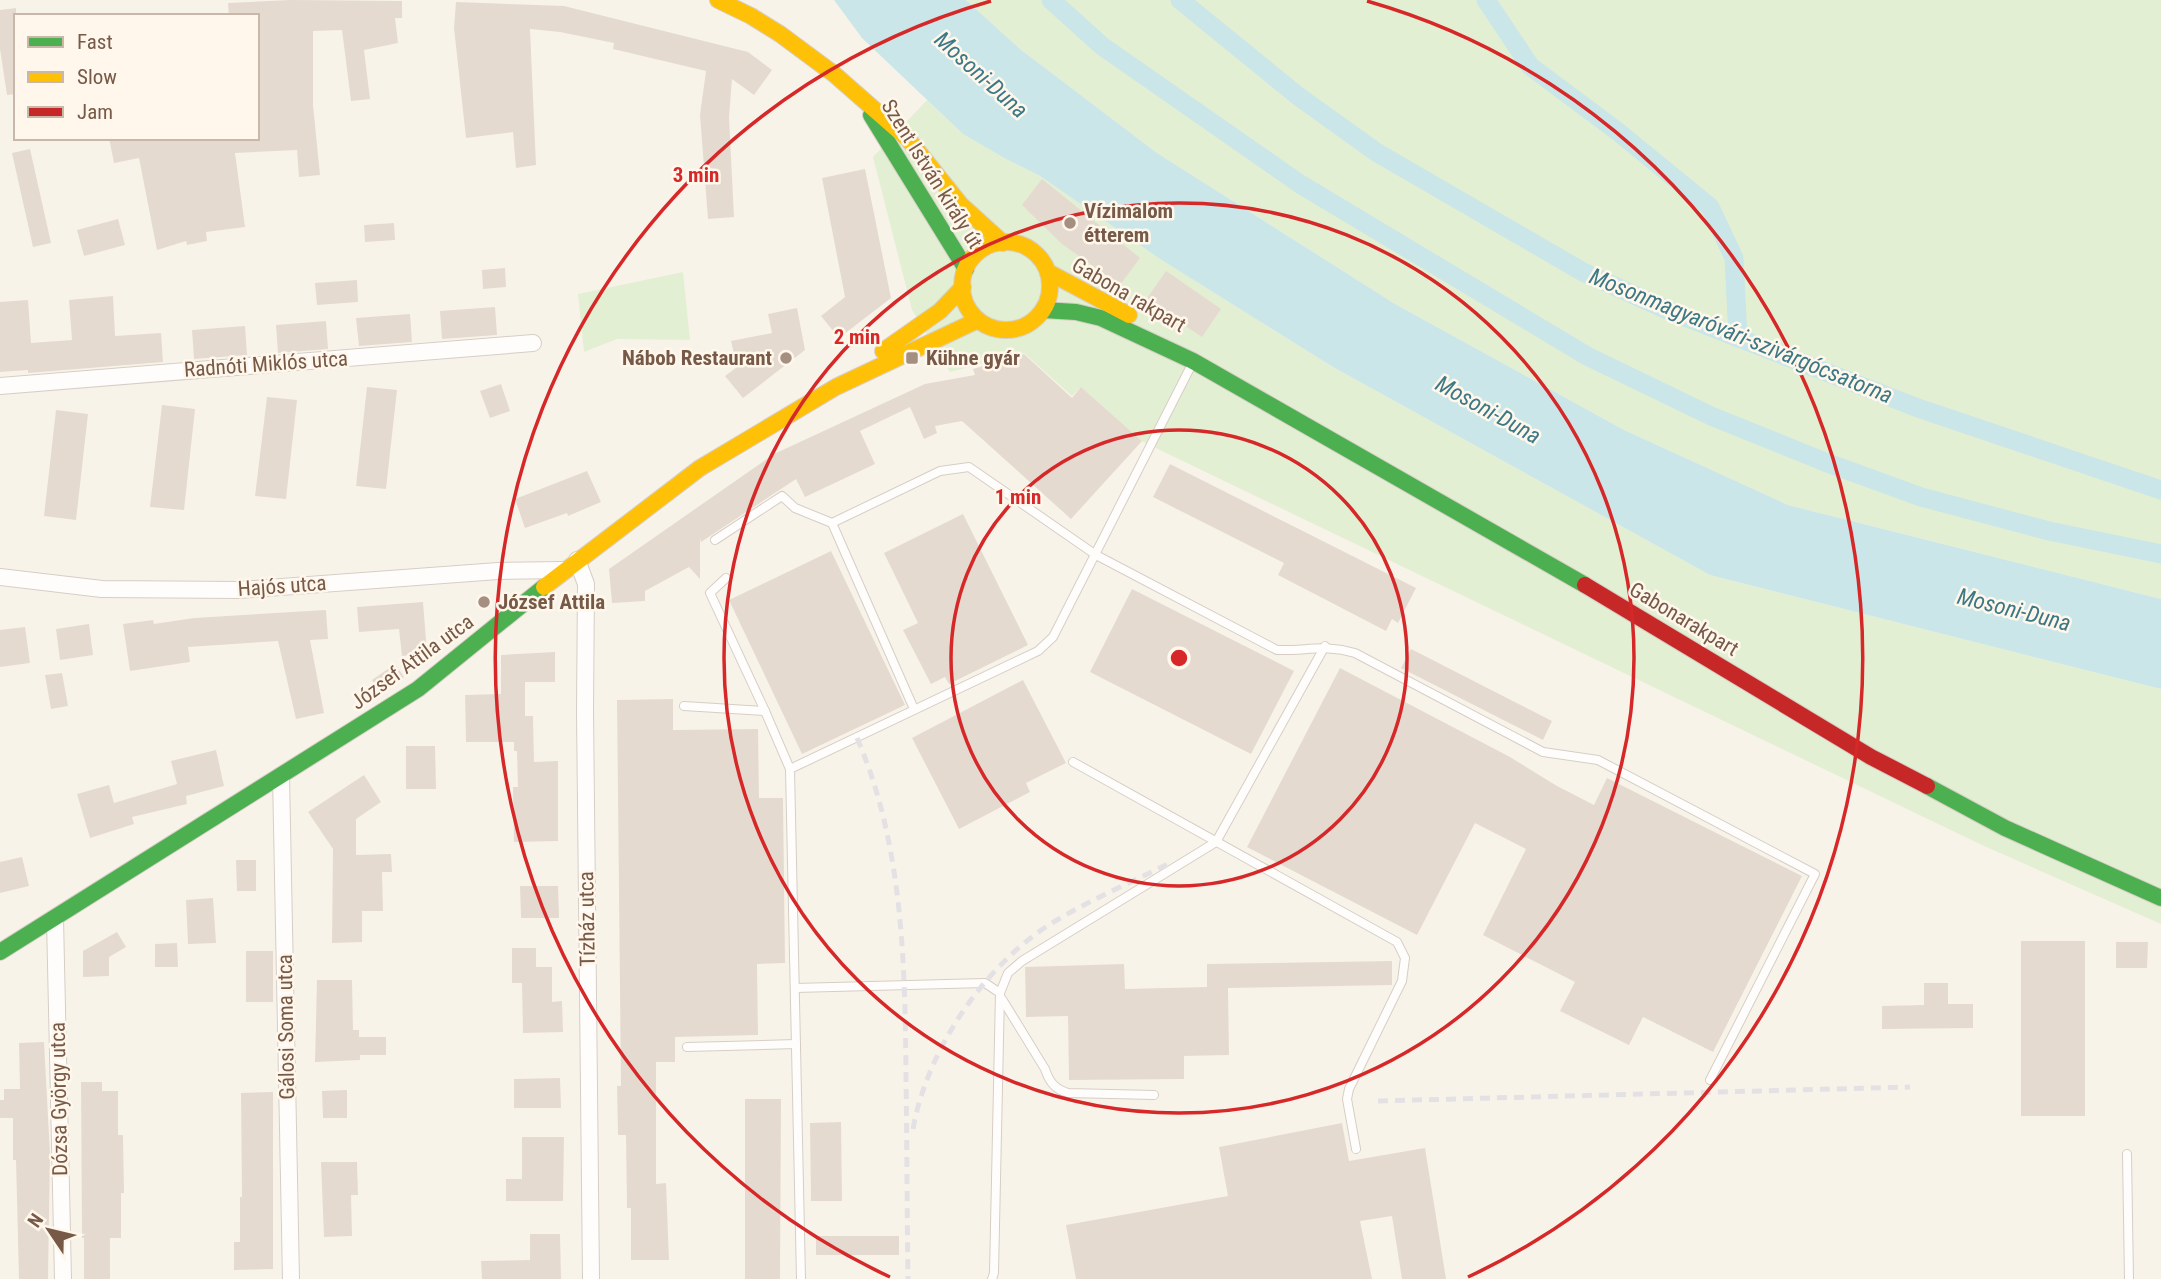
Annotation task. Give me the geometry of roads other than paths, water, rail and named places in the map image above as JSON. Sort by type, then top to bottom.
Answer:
[{"type":"main road","name":"Szent István király út","points":[[718,0],[751,16],[802,49],[834,74],[908,139],[961,205],[1003,243]]},
{"type":"main road","name":"Szent István király út","points":[[863,102],[966,269]]},
{"type":"main road","points":[[1003,243],[1017,244],[1030,250],[1041,259],[1048,272],[1050,288],[1043,310],[1029,324],[1016,329],[996,329],[978,320],[967,305],[963,287],[966,269],[971,261],[985,248],[1003,243]]},
{"type":"main road","name":"Gabona rakpart","points":[[1048,272],[1140,321],[1176,345],[1193,361]]},
{"type":"main road","name":"József Attila utca","points":[[0,952],[418,689],[570,565],[700,468],[835,387],[940,311],[963,287]]},
{"type":"main road","name":"Gabona rakpart","points":[[1043,310],[1087,313],[1114,323],[1170,353],[1193,361]]},
{"type":"main road","name":"József Attila utca","points":[[835,387],[978,320]]},
{"type":"main road","name":"Gabonarakpart","points":[[1193,361],[1561,570],[1871,757],[2005,828],[2161,898]]},
{"type":"street","name":"Radnóti Miklós utca","points":[[0,386],[533,343]]},
{"type":"street","name":"Hajós utca","points":[[0,577],[102,589],[239,590],[570,565]]},
{"type":"street","name":"Tízház utca","points":[[570,565],[586,584],[591,1279]]},
{"type":"street","name":"Gálosi Soma utca","points":[[281,776],[292,1279]]},
{"type":"street","name":"Dózsa György utca","points":[[55,919],[63,1279]]},
{"type":"lane","points":[[790,769],[1038,652],[1053,637],[1193,361]]},
{"type":"lane","points":[[832,523],[940,471],[969,467],[1096,555],[1278,650],[1293,651],[1325,646],[1355,653],[1543,752],[1598,760],[1815,874],[1710,1080]]},
{"type":"lane","points":[[715,540],[782,496],[795,508],[832,523],[915,709]]},
{"type":"lane","points":[[726,578],[710,593],[790,769],[801,1279]]},
{"type":"lane","points":[[992,1279],[995,1259],[1001,996],[1008,973],[1022,961],[1216,842],[1325,646]]},
{"type":"lane","points":[[684,706],[765,711]]},
{"type":"lane","points":[[1073,762],[1397,942],[1405,958],[1402,981],[1349,1089],[1348,1099],[1356,1149]]},
{"type":"lane","points":[[794,988],[985,983],[1001,996],[1045,1069],[1049,1081],[1059,1090],[1068,1093],[1154,1094]]},
{"type":"lane","points":[[687,1047],[796,1044]]},
{"type":"lane","points":[[2127,1154],[2129,1279]]},
{"type":"water","name":"Mosoni-Duna","points":[[834,0],[966,0],[1020,49],[1157,153],[1395,304],[1624,430],[1788,505],[2161,599],[2161,689],[1710,575],[1333,367],[1160,259],[1040,176],[963,134],[862,38]]},
{"type":"waterway","points":[[1051,0],[1102,46],[1300,184],[1587,356],[1711,416],[1921,497],[2049,531],[2161,554]]},
{"type":"waterway","name":"Mosonmagyaróvári-szivárgócsatorna","points":[[1180,0],[1298,96],[1376,152],[1583,272],[1672,312],[1918,408],[2161,490]]},
{"type":"waterway","points":[[1486,0],[1530,66],[1617,131],[1710,207],[1734,258],[1738,338]]},
{"type":"railway","points":[[857,738],[884,820],[898,904],[904,991],[908,1279]]},
{"type":"railway","points":[[913,1129],[920,1099],[946,1039],[984,983],[1007,959],[1031,937],[1057,920],[1172,862]]},
{"type":"railway","points":[[1378,1101],[1910,1087]]},
{"type":"place","name":"Vízimalom étterem","points":[[1070,223]]},
{"type":"place","name":"Nábob Restaurant","points":[[786,358]]},
{"type":"place","name":"Kühne gyár","points":[[912,358]]},
{"type":"place","name":"József Attila","points":[[484,602]]}]
